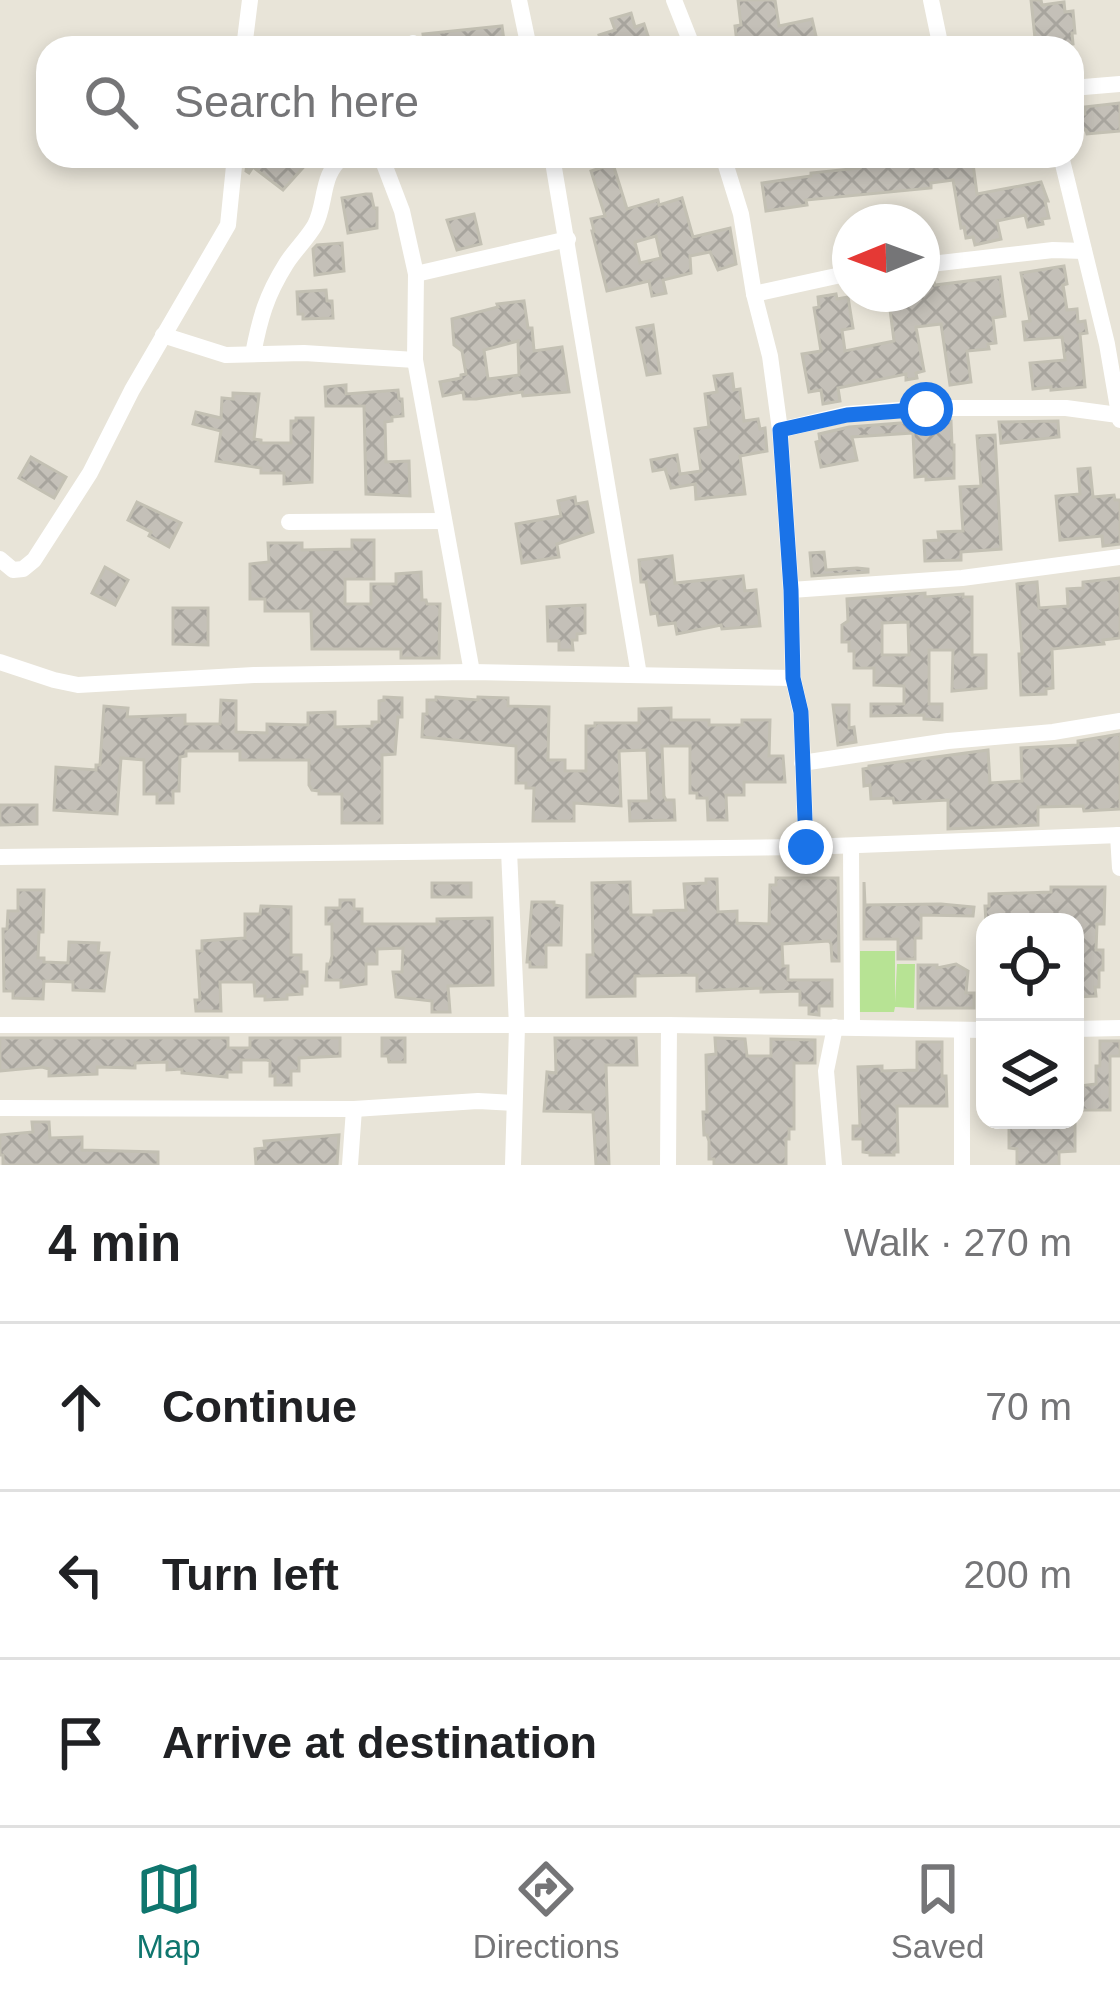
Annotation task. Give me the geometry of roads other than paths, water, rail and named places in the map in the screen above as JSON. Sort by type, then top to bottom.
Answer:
[{"type":"street","points":[[246,36],[250,0]]},
{"type":"street","points":[[519,0],[526,36]]},
{"type":"street","points":[[674,0],[688,36]]},
{"type":"street","points":[[931,0],[938,36]]},
{"type":"street","points":[[1084,87],[1120,84]]},
{"type":"street","points":[[0,559],[13,570],[34,560],[90,472],[228,225],[234,168]]},
{"type":"street","points":[[253,354],[263,305],[316,223],[332,168]]},
{"type":"street","points":[[386,168],[402,212],[416,274],[415,360],[472,672]]},
{"type":"street","points":[[554,168],[639,675]]},
{"type":"street","points":[[727,168],[770,356],[780,430],[806,847]]},
{"type":"street","points":[[780,430],[847,415],[904,410],[1066,408],[1119,417],[1107,344],[1064,168]]},
{"type":"street","points":[[416,274],[568,239]]},
{"type":"street","points":[[940,263],[1052,250],[1084,251]]},
{"type":"street","points":[[754,294],[832,277]]},
{"type":"street","points":[[164,335],[226,355],[304,353],[415,360]]},
{"type":"street","points":[[290,522],[442,521]]},
{"type":"street","points":[[791,590],[962,578],[1120,557]]},
{"type":"street","points":[[0,662],[78,685],[254,675],[472,672],[793,678]]},
{"type":"street","points":[[802,763],[1120,722]]},
{"type":"street","points":[[0,857],[806,847],[1119,835],[1120,868]]},
{"type":"street","points":[[834,1165],[826,1071],[844,1026],[851,846]]},
{"type":"street","points":[[509,851],[517,1026],[514,1165]]},
{"type":"street","points":[[0,1025],[976,1030]]},
{"type":"street","points":[[668,1165],[669,1025]]},
{"type":"street","points":[[1084,1029],[1120,1028]]},
{"type":"street","points":[[962,1030],[962,1165]]},
{"type":"street","points":[[0,1108],[513,1103]]},
{"type":"street","points":[[350,1165],[354,1108]]}]
